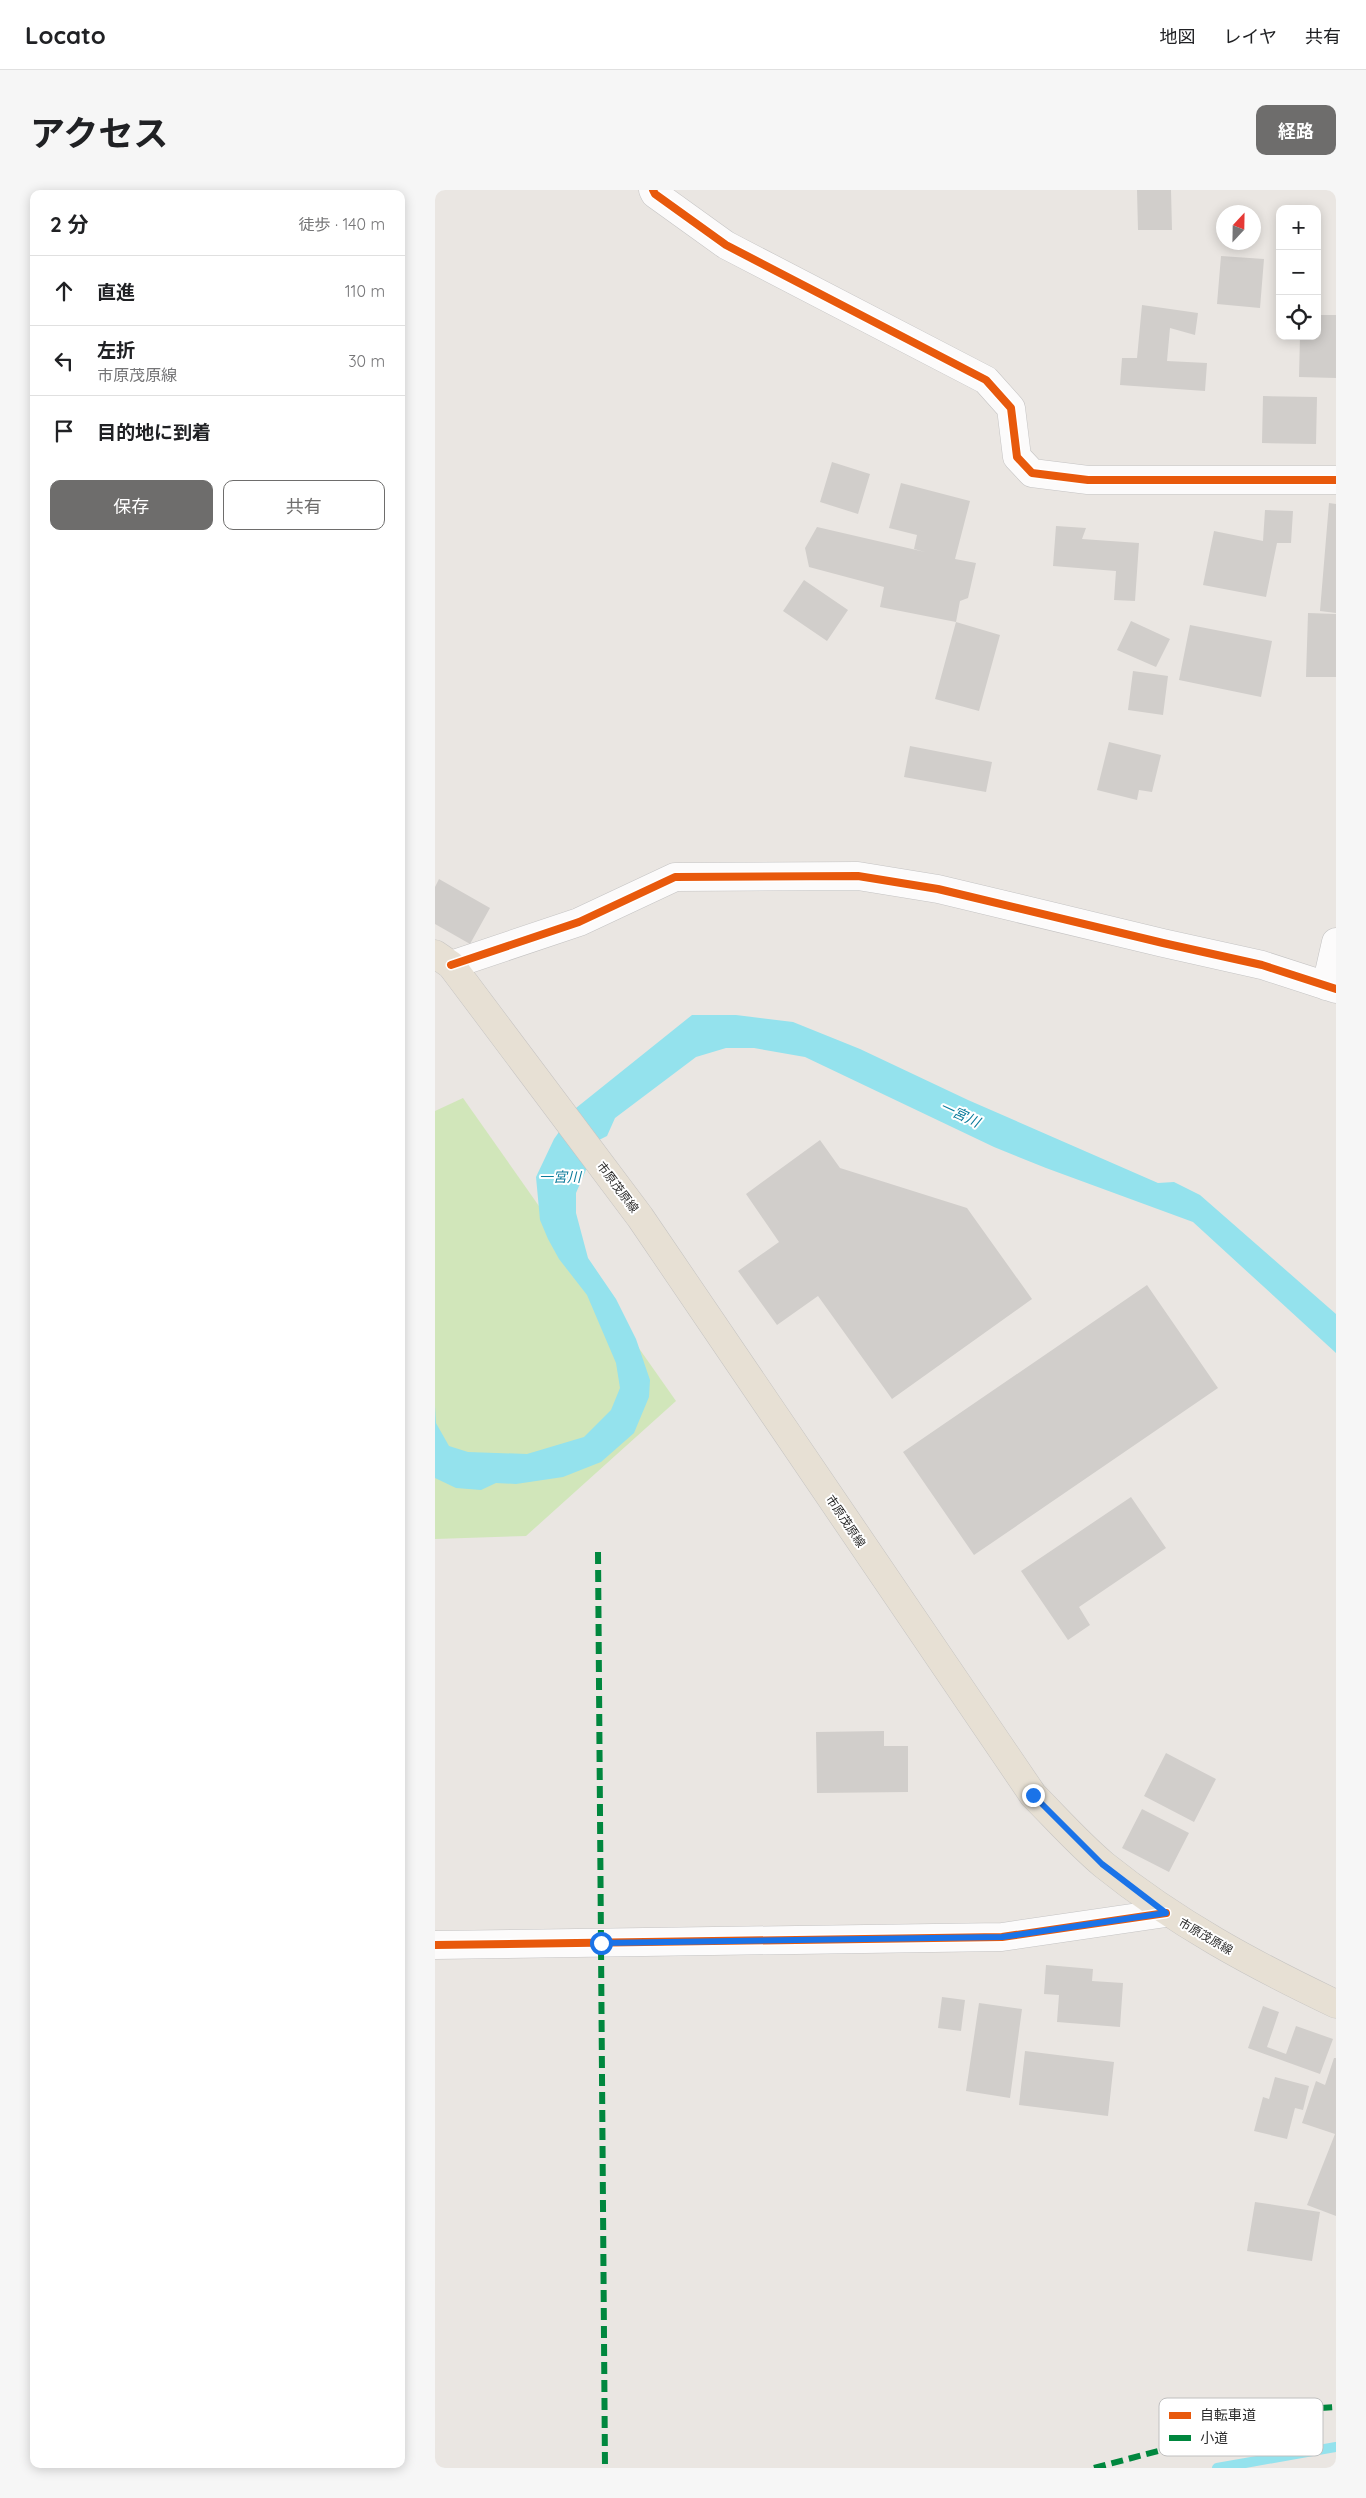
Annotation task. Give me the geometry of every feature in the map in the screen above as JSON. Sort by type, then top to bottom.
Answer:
[{"type":"main road","name":"市原茂原線","points":[[450,967],[640,1217],[1033,1795],[1102,1864],[1166,1913],[1263,1969],[1336,2004]]},
{"type":"street","points":[[653,190],[679,212],[726,245],[986,380],[1011,408],[1017,457],[1033,473],[1088,480],[1336,480]]},
{"type":"street","points":[[450,967],[579,922],[675,877],[858,876],[947,891],[1262,965],[1331,987],[1336,942]]},
{"type":"street","points":[[435,1945],[1002,1937],[1166,1913]]},
{"type":"green space","points":[[463,1098],[676,1401],[526,1536],[435,1539],[435,1111]]},
{"type":"water","name":"一宮川","points":[[692,1015],[736,1015],[793,1022],[860,1049],[968,1100],[1158,1183],[1174,1182],[1200,1195],[1336,1314],[1336,1353],[1193,1222],[994,1147],[805,1057],[754,1048],[726,1048],[696,1057],[615,1118],[607,1136],[599,1140],[576,1193],[576,1213],[588,1258],[616,1299],[636,1339],[650,1380],[649,1397],[634,1433],[601,1462],[563,1477],[516,1484],[496,1483],[481,1490],[456,1488],[435,1478],[435,1406],[436,1423],[449,1446],[468,1452],[527,1454],[584,1437],[611,1410],[620,1388],[616,1363],[587,1295],[559,1259],[548,1239],[540,1220],[536,1177],[554,1139],[576,1108]]},
{"type":"building","points":[[1137,190],[1171,190],[1172,230],[1138,230]]},
{"type":"building","points":[[1221,256],[1264,259],[1260,308],[1217,304]]},
{"type":"building","points":[[1142,305],[1198,313],[1195,335],[1170,328],[1167,361],[1207,363],[1205,391],[1120,385],[1122,358],[1137,358]]},
{"type":"building","points":[[1321,315],[1336,315],[1336,378],[1299,377],[1300,340],[1321,340]]},
{"type":"building","points":[[1263,396],[1317,397],[1316,444],[1262,443]]},
{"type":"building","points":[[832,462],[870,474],[858,514],[820,502]]},
{"type":"building","points":[[901,483],[970,501],[955,559],[976,563],[968,598],[960,601],[956,622],[880,607],[884,587],[809,567],[805,548],[817,527],[925,552],[914,549],[917,535],[889,528]]},
{"type":"building","points":[[1329,503],[1336,504],[1336,613],[1320,611]]},
{"type":"building","points":[[1265,510],[1293,511],[1291,543],[1277,543],[1266,597],[1203,585],[1214,531],[1263,541]]},
{"type":"building","points":[[1056,526],[1086,528],[1082,539],[1139,543],[1135,601],[1114,600],[1116,571],[1053,566]]},
{"type":"building","points":[[804,580],[848,610],[827,641],[783,611]]},
{"type":"building","points":[[1308,613],[1336,614],[1336,677],[1306,677]]},
{"type":"building","points":[[1131,621],[1170,639],[1156,667],[1117,650]]},
{"type":"building","points":[[956,622],[1000,635],[979,711],[935,699]]},
{"type":"building","points":[[1190,625],[1272,641],[1261,697],[1179,680]]},
{"type":"building","points":[[1133,671],[1168,676],[1163,715],[1128,710]]},
{"type":"building","points":[[1109,742],[1161,755],[1152,792],[1139,790],[1137,800],[1097,790]]},
{"type":"building","points":[[910,746],[992,762],[986,792],[904,777]]},
{"type":"building","points":[[439,879],[490,908],[470,944],[435,924],[435,887]]},
{"type":"building","points":[[820,1140],[840,1168],[967,1208],[1032,1299],[892,1399],[818,1296],[777,1325],[738,1271],[779,1242],[746,1194]]},
{"type":"building","points":[[1147,1285],[1218,1388],[974,1555],[903,1452]]},
{"type":"building","points":[[1131,1497],[1166,1548],[1079,1607],[1090,1625],[1068,1640],[1021,1571]]},
{"type":"building","points":[[884,1731],[884,1746],[908,1746],[908,1792],[817,1793],[816,1732]]},
{"type":"building","points":[[1166,1753],[1216,1779],[1194,1822],[1144,1796]]},
{"type":"building","points":[[1142,1809],[1189,1833],[1169,1872],[1122,1848]]},
{"type":"building","points":[[1046,1965],[1093,1969],[1092,1981],[1123,1983],[1120,2027],[1057,2022],[1059,1995],[1044,1994]]},
{"type":"building","points":[[942,1997],[965,2000],[961,2031],[938,2028]]},
{"type":"building","points":[[979,2003],[1022,2009],[1010,2098],[966,2091]]},
{"type":"building","points":[[1263,2006],[1279,2012],[1267,2047],[1286,2054],[1296,2026],[1333,2039],[1320,2074],[1248,2048]]},
{"type":"building","points":[[1025,2051],[1114,2062],[1108,2116],[1019,2105]]},
{"type":"building","points":[[1334,2058],[1336,2058],[1336,2216],[1307,2205],[1335,2134],[1302,2123],[1316,2081],[1325,2085]]},
{"type":"building","points":[[1275,2077],[1309,2086],[1303,2110],[1295,2108],[1287,2139],[1254,2131],[1263,2097],[1269,2099]]},
{"type":"building","points":[[1255,2202],[1320,2212],[1312,2261],[1247,2251]]},
{"type":"waterway","points":[[1323,2449],[1336,2447]]},
{"type":"waterway","points":[[1217,2468],[1285,2456]]},
{"type":"marked path","points":[[598,1552],[605,2468]]},
{"type":"marked path","points":[[1323,2408],[1336,2407]]},
{"type":"marked path","points":[[1094,2468],[1159,2451]]},
{"type":"cycle path","points":[[653,190],[655,194],[726,245],[986,380],[1011,408],[1017,457],[1032,473],[1088,480],[1336,480]]},
{"type":"cycle path","points":[[451,965],[579,922],[675,877],[858,876],[938,889],[1262,965],[1336,989]]},
{"type":"cycle path","points":[[435,1945],[1002,1937],[1166,1913]]},
{"type":"route","points":[[601,1943],[1002,1937],[1166,1913],[1102,1864],[1033,1795]]}]
